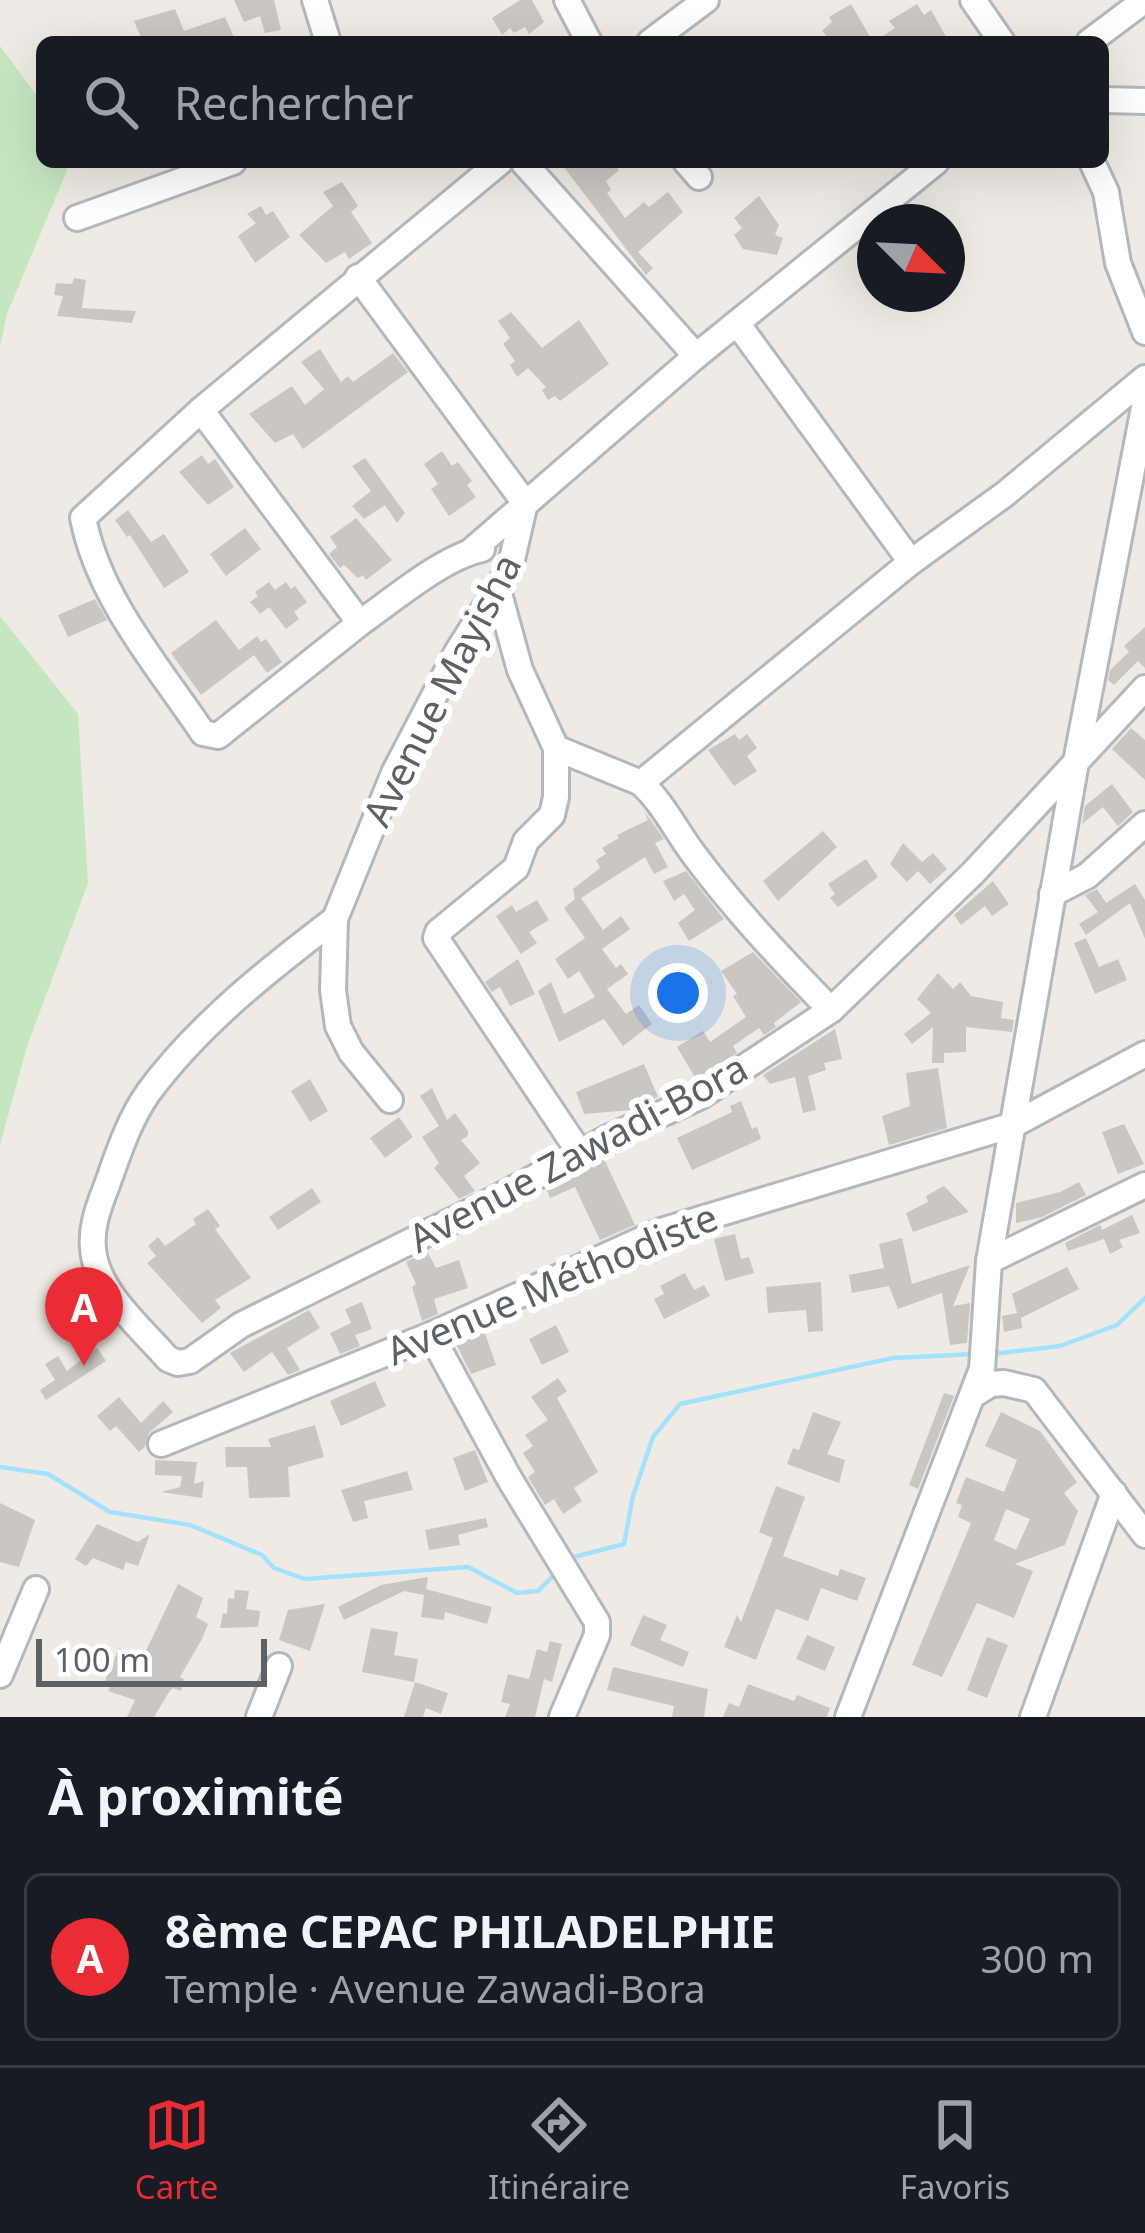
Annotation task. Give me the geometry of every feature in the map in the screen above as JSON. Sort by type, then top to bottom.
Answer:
[{"type":"street","points":[[315,0],[326,36]]},
{"type":"street","points":[[567,0],[586,36]]},
{"type":"street","points":[[658,36],[706,0]]},
{"type":"street","points":[[973,0],[997,36]]},
{"type":"street","points":[[1097,36],[1145,1]]},
{"type":"street","points":[[1109,100],[1145,101]]},
{"type":"street","points":[[77,218],[216,168]]},
{"type":"street","points":[[358,277],[525,503],[470,552],[360,623],[218,736],[203,733],[96,568],[83,521],[87,511],[358,277],[493,168]]},
{"type":"street","points":[[528,168],[696,356]]},
{"type":"street","name":"Avenue Mayisha","points":[[390,1100],[351,1052],[338,1026],[333,990],[334,919],[394,773],[456,654],[498,590],[519,541],[525,503],[696,356],[929,168]]},
{"type":"street","points":[[1095,168],[1102,180],[1118,263],[1145,332]]},
{"type":"street","points":[[737,323],[910,562]]},
{"type":"street","points":[[641,783],[910,562],[1005,494],[1145,378]]},
{"type":"street","points":[[848,1717],[973,1395],[983,1356],[989,1261],[1145,402]]},
{"type":"street","points":[[201,410],[360,623]]},
{"type":"street","points":[[470,552],[519,541]]},
{"type":"street","points":[[498,590],[520,670],[556,748],[558,786],[552,815],[526,841],[511,874],[437,932],[436,938],[580,1153]]},
{"type":"street","name":"Avenue Zawadi-Bora","points":[[334,919],[203,1030],[146,1095],[97,1211],[94,1260],[111,1293],[168,1359],[178,1363],[190,1361],[242,1325],[701,1096],[831,1010],[973,873],[1145,688]]},
{"type":"street","points":[[556,748],[641,783],[765,943],[831,1010]]},
{"type":"street","points":[[1052,894],[1087,876],[1145,824]]},
{"type":"street","name":"Avenue Méthodiste","points":[[161,1444],[431,1335],[661,1231],[1013,1125],[1145,1054]]},
{"type":"street","points":[[989,1261],[1145,1185]]},
{"type":"street","points":[[431,1335],[508,1478],[596,1619],[597,1636],[562,1717]]},
{"type":"street","points":[[973,1395],[991,1384],[1034,1390],[1145,1535]]},
{"type":"street","points":[[1033,1717],[1114,1493]]},
{"type":"street","points":[[0,1675],[36,1588]]},
{"type":"street","points":[[259,1717],[279,1666]]},
{"type":"green space","points":[[0,46],[36,95],[36,168],[67,170],[7,314],[0,347]]},
{"type":"green space","points":[[0,616],[78,714],[88,883],[27,1046],[0,1145]]},
{"type":"building","points":[[234,0],[274,0],[281,30],[265,33],[260,16],[244,22]]},
{"type":"building","points":[[520,0],[532,0],[544,22],[529,34],[525,27],[514,33],[510,28],[502,35],[492,18]]},
{"type":"building","points":[[851,4],[870,36],[827,36],[822,31],[832,22],[829,17]]},
{"type":"building","points":[[917,4],[924,15],[931,10],[946,36],[883,36],[895,28],[889,21]]},
{"type":"building","points":[[175,9],[184,31],[225,17],[233,36],[140,36],[134,21]]},
{"type":"building","points":[[565,168],[617,168],[606,181],[611,190],[607,193],[625,218],[644,202],[649,207],[668,192],[683,212],[638,252],[653,268],[646,275]]},
{"type":"building","points":[[342,182],[358,206],[351,212],[372,243],[349,259],[345,252],[326,263],[299,235],[333,206],[323,192]]},
{"type":"building","points":[[759,196],[779,225],[775,235],[783,238],[777,255],[743,249],[734,235],[742,228],[734,218]]},
{"type":"building","points":[[261,206],[266,215],[273,211],[290,237],[255,263],[238,236],[256,223],[247,214]]},
{"type":"building","points":[[74,278],[86,280],[82,308],[136,311],[132,323],[57,316],[63,296],[54,295],[56,283],[72,284]]},
{"type":"building","points":[[511,312],[542,348],[579,320],[609,364],[560,401],[555,396],[548,400],[542,390],[546,387],[528,368],[517,377],[510,365],[515,361],[503,344],[510,338],[498,321]]},
{"type":"building","points":[[320,349],[341,382],[348,376],[353,382],[393,353],[408,372],[303,449],[293,434],[275,443],[249,414],[292,386],[305,405],[324,389],[301,362]]},
{"type":"building","points":[[442,451],[452,466],[458,462],[472,481],[467,485],[476,497],[449,516],[431,489],[438,484],[424,464]]},
{"type":"building","points":[[202,455],[208,464],[215,459],[234,487],[208,505],[179,472]]},
{"type":"building","points":[[365,458],[405,513],[397,523],[385,505],[364,519],[352,506],[371,491],[352,466]]},
{"type":"building","points":[[128,510],[151,542],[164,534],[189,572],[164,588],[115,520]]},
{"type":"building","points":[[356,518],[392,560],[366,580],[344,565],[340,568],[329,554],[337,547],[330,537]]},
{"type":"building","points":[[245,528],[261,549],[226,576],[210,554]]},
{"type":"building","points":[[269,582],[275,590],[286,582],[291,589],[295,586],[307,602],[294,612],[299,619],[286,629],[269,607],[260,614],[250,602]]},
{"type":"building","points":[[95,599],[107,620],[68,637],[58,615]]},
{"type":"building","points":[[216,620],[239,650],[257,636],[261,642],[266,639],[282,662],[267,673],[254,655],[201,695],[171,653]]},
{"type":"building","points":[[1145,627],[1145,668],[1138,661],[1114,685],[1108,680],[1110,670],[1129,652],[1124,646]]},
{"type":"building","points":[[1131,728],[1145,740],[1145,780],[1112,749]]},
{"type":"building","points":[[735,734],[739,740],[747,734],[757,748],[747,756],[757,771],[734,786],[708,750]]},
{"type":"building","points":[[1112,784],[1133,812],[1118,826],[1103,807],[1082,824],[1085,806]]},
{"type":"building","points":[[644,811],[664,839],[655,843],[668,867],[654,874],[645,857],[581,898],[603,930],[621,916],[630,929],[602,949],[616,968],[621,964],[628,974],[607,989],[626,1014],[639,1005],[652,1024],[623,1046],[604,1019],[559,1042],[538,991],[551,982],[564,1014],[595,997],[579,971],[568,979],[555,959],[585,938],[564,908],[575,899],[573,889],[600,868],[596,860],[606,854],[602,848],[648,820]]},
{"type":"building","points":[[823,831],[837,847],[778,901],[763,881]]},
{"type":"building","points":[[903,843],[922,862],[933,853],[947,869],[930,884],[918,871],[907,882],[890,864]]},
{"type":"building","points":[[866,859],[878,877],[838,907],[830,898],[835,894],[828,884]]},
{"type":"building","points":[[686,871],[724,919],[689,941],[678,923],[695,910],[684,894],[674,901],[663,881]]},
{"type":"building","points":[[993,881],[1009,904],[992,916],[985,906],[961,925],[954,915]]},
{"type":"building","points":[[1135,884],[1145,900],[1145,939],[1130,903],[1086,935],[1079,924],[1098,912],[1085,895],[1097,889],[1106,903]]},
{"type":"building","points":[[537,900],[549,920],[529,932],[537,943],[521,954],[496,916],[512,905],[516,912]]},
{"type":"building","points":[[1086,938],[1099,967],[1118,959],[1127,980],[1095,994],[1074,943]]},
{"type":"building","points":[[753,952],[801,1002],[774,1023],[776,1027],[764,1035],[759,1028],[733,1046],[737,1053],[696,1079],[677,1047],[703,1031],[710,1042],[746,1017],[721,971]]},
{"type":"building","points":[[518,959],[535,994],[510,1006],[500,987],[492,992],[485,982]]},
{"type":"building","points":[[938,973],[953,989],[960,982],[971,996],[1003,1002],[1001,1018],[1014,1020],[1012,1032],[966,1027],[966,1052],[944,1053],[944,1063],[932,1063],[933,1027],[912,1044],[904,1034],[931,1013],[917,999]]},
{"type":"building","points":[[835,1029],[842,1059],[824,1063],[826,1070],[808,1076],[816,1110],[803,1113],[795,1077],[770,1084],[763,1075]]},
{"type":"building","points":[[644,1064],[658,1097],[631,1110],[584,1114],[576,1092]]},
{"type":"building","points":[[938,1068],[947,1128],[889,1145],[882,1116],[910,1106],[906,1073]]},
{"type":"building","points":[[310,1079],[328,1111],[310,1122],[291,1091]]},
{"type":"building","points":[[432,1088],[447,1120],[455,1113],[468,1131],[461,1140],[480,1163],[464,1176],[475,1191],[459,1199],[434,1168],[439,1163],[422,1137],[439,1126],[420,1096]]},
{"type":"building","points":[[741,1101],[761,1139],[692,1170],[677,1138],[732,1112],[730,1106]]},
{"type":"building","points":[[399,1117],[413,1137],[385,1158],[370,1138]]},
{"type":"building","points":[[1124,1124],[1144,1164],[1118,1174],[1102,1132]]},
{"type":"building","points":[[604,1159],[635,1225],[600,1240],[575,1187],[550,1198],[547,1190]]},
{"type":"building","points":[[1079,1182],[1086,1195],[1042,1217],[1016,1223],[1016,1203]]},
{"type":"building","points":[[944,1186],[969,1212],[913,1232],[906,1213],[928,1202],[926,1196]]},
{"type":"building","points":[[312,1188],[321,1202],[278,1230],[269,1217]]},
{"type":"building","points":[[208,1209],[220,1226],[215,1229],[251,1278],[215,1300],[221,1308],[202,1323],[147,1263],[156,1256],[148,1246],[158,1237],[165,1246]]},
{"type":"building","points":[[1132,1215],[1140,1233],[1119,1240],[1123,1247],[1110,1254],[1104,1239],[1068,1251],[1065,1243]]},
{"type":"building","points":[[735,1234],[741,1259],[749,1257],[754,1273],[725,1281],[714,1239]]},
{"type":"building","points":[[902,1238],[912,1284],[970,1265],[953,1306],[970,1303],[967,1343],[950,1345],[942,1293],[898,1309],[889,1286],[852,1293],[849,1275],[884,1268],[879,1244]]},
{"type":"building","points":[[427,1251],[436,1268],[459,1260],[468,1288],[434,1299],[438,1314],[422,1321],[412,1287],[416,1284],[406,1262]]},
{"type":"building","points":[[1067,1267],[1079,1289],[1021,1318],[1022,1328],[1004,1332],[1002,1316],[1017,1313],[1012,1294]]},
{"type":"building","points":[[685,1273],[694,1290],[704,1285],[710,1296],[664,1319],[654,1299],[664,1294],[660,1286]]},
{"type":"building","points":[[821,1282],[823,1331],[808,1332],[806,1310],[768,1313],[766,1287]]},
{"type":"building","points":[[362,1302],[372,1329],[355,1335],[360,1346],[340,1354],[330,1333],[351,1323],[345,1309]]},
{"type":"building","points":[[309,1310],[320,1328],[287,1348],[300,1370],[288,1375],[272,1352],[244,1372],[230,1353]]},
{"type":"building","points":[[556,1325],[569,1352],[542,1365],[529,1339]]},
{"type":"building","points":[[484,1330],[496,1365],[471,1374],[455,1342]]},
{"type":"building","points":[[97,1348],[106,1361],[46,1400],[40,1390],[55,1380],[45,1364],[58,1356],[67,1371]]},
{"type":"building","points":[[558,1378],[567,1391],[557,1398],[598,1472],[574,1488],[582,1501],[563,1514],[554,1499],[545,1505],[528,1477],[535,1472],[523,1453],[533,1446],[525,1435],[548,1420],[531,1397]]},
{"type":"building","points":[[375,1381],[386,1406],[341,1426],[330,1401]]},
{"type":"building","points":[[944,1393],[954,1396],[918,1489],[909,1485]]},
{"type":"building","points":[[119,1397],[141,1423],[163,1401],[173,1412],[149,1433],[139,1452],[116,1426],[110,1431],[97,1416]]},
{"type":"building","points":[[813,1412],[841,1422],[827,1454],[845,1460],[839,1483],[787,1464],[793,1448],[799,1450]]},
{"type":"building","points":[[1001,1412],[1040,1431],[1077,1482],[1064,1493],[1078,1511],[1065,1545],[1015,1564],[1033,1571],[1014,1618],[977,1603],[942,1677],[912,1665],[971,1523],[958,1517],[962,1505],[956,1503],[966,1477],[1004,1492],[1017,1460],[985,1446]],"holes":[[[1006,1509],[1030,1519],[1016,1550],[994,1540]]]},
{"type":"building","points":[[315,1425],[324,1457],[288,1467],[290,1497],[249,1498],[247,1467],[226,1467],[225,1447],[271,1447],[268,1439]]},
{"type":"building","points":[[475,1450],[488,1482],[465,1491],[453,1458]]},
{"type":"building","points":[[155,1460],[197,1462],[194,1484],[204,1481],[202,1498],[161,1492],[180,1487],[182,1476],[155,1475]]},
{"type":"building","points":[[407,1471],[413,1490],[364,1501],[368,1518],[353,1522],[341,1490]]},
{"type":"building","points":[[776,1486],[805,1497],[783,1556],[838,1576],[840,1569],[866,1578],[857,1601],[821,1588],[808,1621],[776,1609],[756,1660],[724,1647],[737,1615],[741,1622],[773,1538],[759,1532]]},
{"type":"building","points":[[0,1503],[35,1520],[19,1567],[0,1562]]},
{"type":"building","points":[[486,1518],[488,1527],[458,1535],[460,1545],[429,1550],[425,1530]]},
{"type":"building","points":[[97,1524],[138,1542],[150,1534],[138,1566],[126,1562],[123,1570],[93,1558],[86,1566],[75,1559]]},
{"type":"building","points":[[428,1577],[426,1589],[492,1607],[487,1624],[445,1612],[444,1620],[421,1617],[424,1595],[404,1591],[344,1620],[338,1607],[381,1585]]},
{"type":"building","points":[[178,1584],[203,1598],[196,1617],[208,1624],[180,1677],[184,1679],[181,1691],[173,1688],[154,1717],[127,1717],[135,1700],[108,1691],[111,1685],[104,1683],[119,1648],[142,1659]]},
{"type":"building","points":[[235,1590],[249,1591],[246,1609],[260,1611],[258,1627],[220,1628]]},
{"type":"building","points":[[325,1604],[310,1651],[279,1640],[288,1610]]},
{"type":"building","points":[[643,1615],[667,1625],[660,1640],[689,1652],[683,1667],[630,1645]]},
{"type":"building","points":[[371,1628],[398,1632],[394,1655],[418,1659],[414,1682],[362,1672]]},
{"type":"building","points":[[807,1635],[835,1647],[825,1671],[796,1659]]},
{"type":"building","points":[[987,1637],[1008,1645],[987,1698],[967,1690]]},
{"type":"building","points":[[550,1641],[562,1644],[552,1682],[544,1679],[535,1717],[505,1717],[510,1704],[501,1702],[508,1674],[529,1679],[537,1649],[547,1652]]},
{"type":"building","points":[[613,1667],[708,1689],[704,1717],[672,1717],[674,1706],[607,1690]]},
{"type":"building","points":[[415,1682],[448,1693],[441,1714],[426,1708],[423,1717],[404,1717]]},
{"type":"building","points":[[748,1684],[830,1708],[827,1717],[723,1717],[729,1703],[739,1707]]},
{"type":"waterway","points":[[992,1354],[1060,1346],[1117,1325],[1145,1298]]},
{"type":"waterway","points":[[570,1558],[624,1544],[633,1496],[653,1437],[680,1404],[893,1358],[975,1354]]},
{"type":"waterway","points":[[0,1467],[48,1474],[110,1512],[190,1525],[305,1579],[468,1567],[517,1593],[538,1591],[558,1571]]},
{"type":"place","name":"8ème CEPAC PHILADELPHIE","points":[[84,1366]]}]
